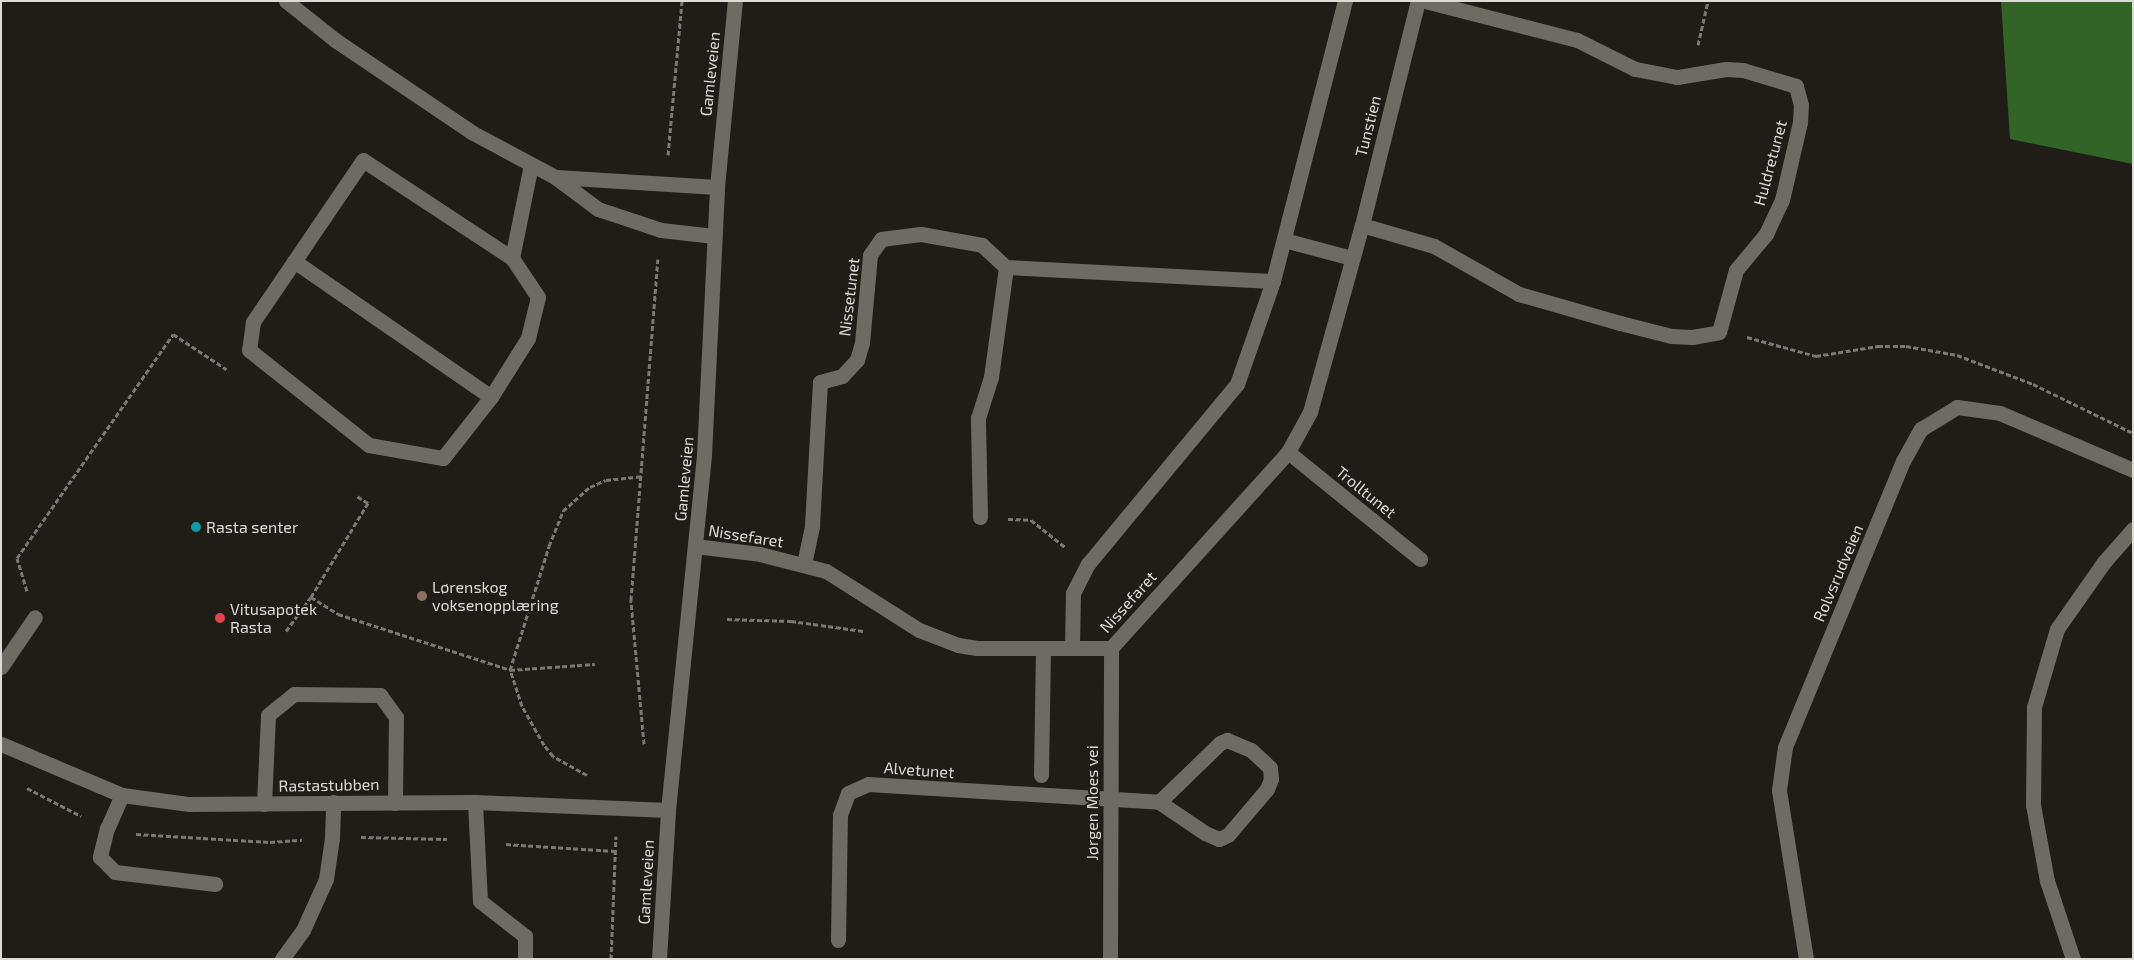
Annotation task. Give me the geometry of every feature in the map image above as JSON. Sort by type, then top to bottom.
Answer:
[{"type":"street","points":[[286,1],[336,40],[457,122],[531,166],[555,177],[598,209],[661,230],[714,236]]},
{"type":"street","name":"Gamleveien","points":[[660,959],[668,810],[704,455],[717,187],[736,1]]},
{"type":"street","points":[[1072,648],[1073,592],[1088,564],[1238,384],[1273,281],[1345,1]]},
{"type":"street","name":"Tunstien","points":[[1352,258],[1418,1]]},
{"type":"street","name":"Huldretunet","points":[[1425,1],[1577,40],[1635,69],[1677,77],[1726,69],[1778,79],[1798,88],[1801,105],[1782,200],[1766,234],[1736,270],[1718,332]]},
{"type":"street","points":[[363,160],[512,258],[538,297],[528,338],[491,397],[443,458],[369,445],[249,350],[253,322],[294,261],[363,160]]},
{"type":"street","points":[[512,258],[531,166]]},
{"type":"street","points":[[555,177],[717,187]]},
{"type":"street","points":[[1362,225],[1434,246],[1519,294],[1671,336],[1692,337],[1718,332]]},
{"type":"street","name":"Nissetunet","points":[[804,564],[812,525],[820,382],[842,376],[857,360],[862,343],[870,255],[881,239],[921,234],[982,245],[1006,267]]},
{"type":"street","points":[[1284,240],[1352,258]]},
{"type":"street","name":"Nissefaret","points":[[695,546],[804,564],[848,583],[919,630],[958,645],[1043,649],[1111,648],[1288,452],[1310,412],[1352,258]]},
{"type":"street","points":[[294,261],[491,397]]},
{"type":"street","points":[[980,517],[978,418],[991,377],[1006,267],[1273,281]]},
{"type":"street","name":"Rolvsrudveien","points":[[1806,959],[1779,790],[1784,747],[1903,461],[1921,429],[1957,408],[2000,413],[2133,470]]},
{"type":"street","name":"Trolltunet","points":[[1288,452],[1420,559]]},
{"type":"street","points":[[2073,959],[2047,881],[2033,805],[2034,707],[2057,629],[2104,562],[2133,529]]},
{"type":"street","points":[[1,667],[35,617]]},
{"type":"street","name":"Jørgen Moes vei","points":[[1110,959],[1108,799],[1111,648]]},
{"type":"street","points":[[1041,775],[1043,649]]},
{"type":"street","points":[[264,804],[268,715],[294,694],[380,694],[396,717],[395,803]]},
{"type":"street","points":[[1227,740],[1251,750],[1270,768],[1271,778],[1267,789],[1228,835],[1219,839],[1204,833],[1160,802],[1220,743],[1227,740]]},
{"type":"street","name":"Rastastubben","points":[[1,744],[122,795],[189,804],[475,802],[668,810]]},
{"type":"street","name":"Alvetunet","points":[[838,940],[840,814],[848,793],[868,784],[1160,802]]},
{"type":"street","points":[[122,795],[107,828],[100,857],[115,872],[215,884]]},
{"type":"street","points":[[282,959],[303,930],[326,879],[332,838],[332,802]]},
{"type":"street","points":[[475,802],[480,901],[525,936],[525,959]]},
{"type":"path","points":[[668,158],[682,1]]},
{"type":"path","points":[[1700,74],[1698,44],[1708,1]]},
{"type":"path","points":[[645,754],[631,600],[659,251]]},
{"type":"path","points":[[1718,332],[1810,355],[1906,346],[1957,355],[2033,384],[2133,433]]},
{"type":"path","points":[[35,617],[17,558],[173,334],[233,373]]},
{"type":"path","points":[[593,777],[568,766],[544,745],[522,706],[510,670],[549,546],[564,511],[590,487],[606,480],[642,476]]},
{"type":"path","points":[[286,631],[311,597],[368,503],[357,496]]},
{"type":"path","points":[[980,517],[1031,520],[1088,564]]},
{"type":"path","points":[[311,597],[338,614],[510,670],[595,664]]},
{"type":"path","points":[[727,618],[791,621],[868,631],[883,627],[900,616]]},
{"type":"path","points":[[611,959],[617,808]]},
{"type":"green space","points":[[2001,1],[2133,1],[2133,164],[2010,139]]},
{"type":"place","name":"Rasta senter","points":[[196,527]]},
{"type":"place","name":"Lørenskog voksenopplæring","points":[[422,596]]},
{"type":"place","name":"Vitusapotek Rasta","points":[[220,618]]}]
